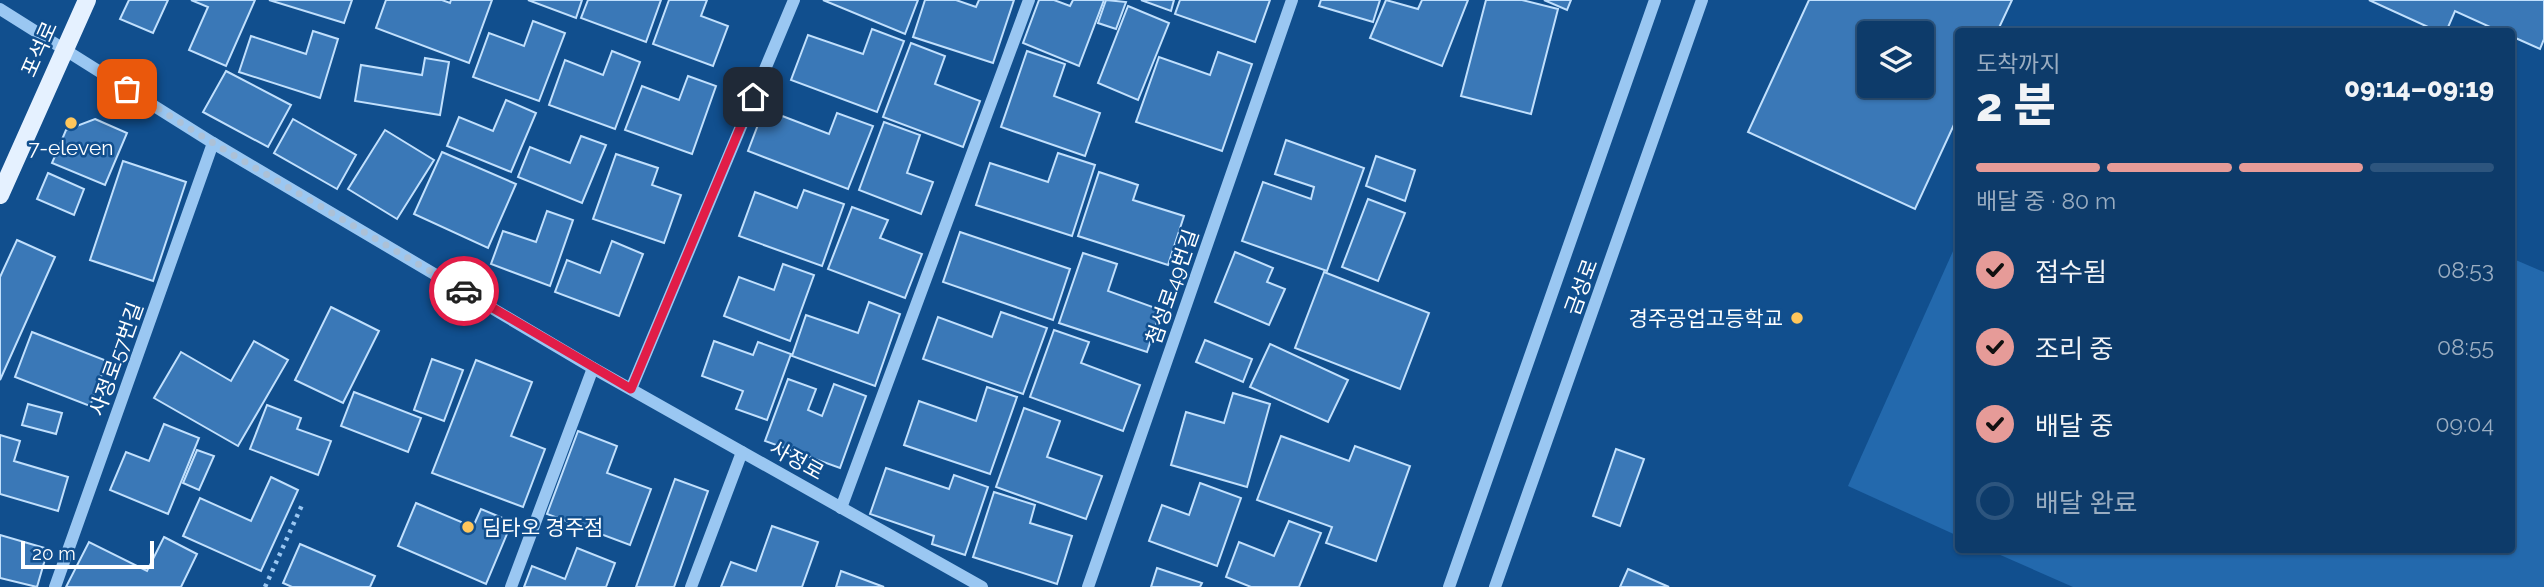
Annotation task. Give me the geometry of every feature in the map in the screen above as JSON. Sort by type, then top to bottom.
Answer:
[{"type":"main road","name":"포석로","points":[[0,195],[87,0]]},
{"type":"street","points":[[631,389],[794,0]]},
{"type":"street","points":[[841,508],[1029,0]]},
{"type":"street","name":"첨성로49번길","points":[[1088,587],[1292,0]]},
{"type":"street","name":"금성로","points":[[1449,587],[1655,0]]},
{"type":"street","name":"금성로","points":[[1495,587],[1702,0]]},
{"type":"street","name":"사정로","points":[[0,9],[213,143],[593,368],[982,587]]},
{"type":"street","name":"사정로57번길","points":[[55,587],[213,143]]},
{"type":"street","points":[[511,587],[593,368]]},
{"type":"street","points":[[691,587],[742,452]]},
{"type":"path","points":[[265,587],[302,505]]},
{"type":"shaded area","points":[[1955,247],[1955,535],[1848,486]]},
{"type":"shaded area","points":[[2515,260],[2544,272],[2544,587],[2073,587],[1996,553],[2515,553]]},
{"type":"building","points":[[129,0],[168,0],[153,33],[120,19]]},
{"type":"building","points":[[191,0],[255,0],[226,66],[189,50],[208,7]]},
{"type":"building","points":[[269,0],[352,0],[344,23]]},
{"type":"building","points":[[386,0],[442,0],[450,3],[451,0],[492,0],[469,63],[376,28]]},
{"type":"building","points":[[528,0],[582,0],[576,18]]},
{"type":"building","points":[[588,0],[661,0],[646,42],[581,18]]},
{"type":"building","points":[[669,0],[707,0],[701,16],[728,26],[713,66],[653,44]]},
{"type":"building","points":[[823,0],[918,0],[905,34]]},
{"type":"building","points":[[925,0],[956,0],[976,7],[979,0],[1014,0],[993,63],[913,37]]},
{"type":"building","points":[[1039,0],[1054,0],[1070,6],[1073,0],[1104,0],[1079,66],[1023,43]]},
{"type":"building","points":[[1106,0],[1126,2],[1116,29],[1098,23]]},
{"type":"building","points":[[1141,0],[1174,0],[1171,11]]},
{"type":"building","points":[[1180,0],[1270,0],[1255,42],[1175,14]]},
{"type":"building","points":[[1321,0],[1380,0],[1373,22],[1319,6]]},
{"type":"building","points":[[1386,0],[1418,9],[1422,0],[1468,0],[1442,66],[1370,38]]},
{"type":"building","points":[[1486,0],[1522,0],[1558,9],[1531,114],[1461,96]]},
{"type":"building","points":[[1544,0],[1571,0],[1567,10]]},
{"type":"building","points":[[1809,0],[2012,0],[1999,28],[1955,28],[1955,122],[1915,209],[1748,132]]},
{"type":"building","points":[[2369,0],[2544,0],[2544,39],[2540,49],[2515,38],[2515,28],[2492,28],[2455,11],[2448,28],[2430,28]]},
{"type":"building","points":[[1128,6],[1169,23],[1138,100],[1098,83]]},
{"type":"building","points":[[533,21],[565,33],[539,101],[473,77],[489,33],[524,46]]},
{"type":"building","points":[[872,29],[904,41],[877,112],[791,80],[808,35],[863,54]]},
{"type":"building","points":[[313,31],[338,39],[320,98],[239,72],[251,36],[306,54]]},
{"type":"building","points":[[911,43],[945,56],[935,84],[980,101],[963,147],[883,117]]},
{"type":"building","points":[[612,51],[640,62],[615,129],[549,105],[565,60],[603,75]]},
{"type":"building","points":[[1027,51],[1065,64],[1054,96],[1100,113],[1085,156],[1001,127]]},
{"type":"building","points":[[1218,52],[1252,64],[1222,151],[1136,122],[1159,57],[1210,75]]},
{"type":"building","points":[[425,58],[449,62],[440,115],[355,101],[361,65],[422,75]]},
{"type":"building","points":[[226,71],[291,105],[268,147],[203,112]]},
{"type":"building","points":[[688,76],[716,86],[692,154],[625,130],[642,86],[679,100]]},
{"type":"building","points":[[506,100],[536,113],[511,172],[447,146],[459,117],[493,131]]},
{"type":"building","points":[[764,109],[829,134],[837,113],[873,126],[848,189],[748,151]]},
{"type":"building","points":[[95,119],[127,133],[105,185],[52,163],[66,130]]},
{"type":"building","points":[[293,119],[356,155],[337,189],[274,153]]},
{"type":"building","points":[[884,122],[920,135],[907,173],[933,182],[921,214],[859,190]]},
{"type":"building","points":[[385,130],[434,160],[397,219],[348,189]]},
{"type":"building","points":[[581,136],[606,145],[582,203],[518,177],[530,147],[570,163]]},
{"type":"building","points":[[1286,140],[1364,168],[1327,271],[1242,241],[1263,182],[1311,199],[1314,187],[1275,174]]},
{"type":"building","points":[[442,152],[516,184],[488,248],[414,214]]},
{"type":"building","points":[[1058,153],[1095,165],[1072,236],[976,205],[990,163],[1048,182]]},
{"type":"building","points":[[616,154],[658,168],[652,185],[681,195],[664,243],[593,219]]},
{"type":"building","points":[[1376,156],[1415,170],[1405,201],[1366,186]]},
{"type":"building","points":[[123,161],[186,182],[153,281],[90,260]]},
{"type":"building","points":[[1099,172],[1138,185],[1133,200],[1184,216],[1168,265],[1078,236]]},
{"type":"building","points":[[48,173],[84,189],[74,215],[37,199]]},
{"type":"building","points":[[804,190],[844,204],[822,266],[739,236],[755,192],[797,208]]},
{"type":"building","points":[[1368,199],[1405,213],[1378,281],[1342,267]]},
{"type":"building","points":[[852,207],[888,220],[880,238],[922,254],[905,298],[828,269]]},
{"type":"building","points":[[547,211],[573,220],[550,286],[491,264],[503,231],[536,242]]},
{"type":"building","points":[[960,232],[1070,269],[1053,320],[943,282]]},
{"type":"building","points":[[17,240],[55,257],[0,380],[0,277]]},
{"type":"building","points":[[612,241],[643,254],[619,316],[555,292],[567,260],[600,273]]},
{"type":"building","points":[[1235,252],[1273,268],[1267,282],[1285,289],[1269,325],[1215,302]]},
{"type":"building","points":[[1083,253],[1117,264],[1108,291],[1161,310],[1147,352],[1059,323]]},
{"type":"building","points":[[783,264],[814,275],[790,341],[724,316],[739,277],[774,290]]},
{"type":"building","points":[[1324,272],[1429,313],[1400,389],[1295,348]]},
{"type":"building","points":[[869,302],[900,314],[875,386],[792,356],[806,315],[858,333]]},
{"type":"building","points":[[331,307],[379,331],[343,403],[295,380]]},
{"type":"building","points":[[1001,312],[1047,328],[1023,394],[923,359],[938,317],[992,337]]},
{"type":"building","points":[[1054,330],[1089,342],[1081,363],[1140,385],[1123,431],[1030,397]]},
{"type":"building","points":[[32,332],[107,361],[90,406],[15,377]]},
{"type":"building","points":[[1205,340],[1252,359],[1243,382],[1196,362]]},
{"type":"building","points":[[254,341],[288,360],[238,446],[154,398],[181,352],[231,381]]},
{"type":"building","points":[[714,341],[753,355],[758,342],[791,354],[767,420],[736,409],[743,391],[702,376]]},
{"type":"building","points":[[1270,344],[1348,380],[1328,422],[1250,387]]},
{"type":"building","points":[[432,359],[463,370],[444,421],[414,410]]},
{"type":"building","points":[[476,360],[532,382],[511,436],[545,449],[523,507],[432,473]]},
{"type":"building","points":[[788,379],[816,389],[808,410],[822,416],[834,384],[866,396],[840,468],[765,441]]},
{"type":"building","points":[[987,387],[1017,397],[990,474],[904,445],[919,401],[976,421]]},
{"type":"building","points":[[354,392],[421,418],[408,452],[341,426]]},
{"type":"building","points":[[1233,393],[1270,404],[1247,487],[1171,465],[1186,412],[1224,423]]},
{"type":"building","points":[[28,404],[62,413],[56,434],[22,425]]},
{"type":"building","points":[[267,405],[301,418],[297,429],[331,441],[318,475],[250,449]]},
{"type":"building","points":[[1024,408],[1060,421],[1047,457],[1102,476],[1086,519],[996,487]]},
{"type":"building","points":[[164,424],[199,438],[168,514],[110,490],[126,452],[149,461]]},
{"type":"building","points":[[578,431],[617,446],[607,473],[651,489],[630,545],[547,514]]},
{"type":"building","points":[[0,435],[20,441],[14,461],[68,477],[58,511],[0,494]]},
{"type":"building","points":[[1281,436],[1349,461],[1355,446],[1410,466],[1376,561],[1326,543],[1332,527],[1257,500]]},
{"type":"building","points":[[1616,449],[1644,459],[1620,526],[1593,516]]},
{"type":"building","points":[[197,450],[214,456],[199,490],[183,483]]},
{"type":"building","points":[[886,468],[949,489],[954,475],[988,487],[965,555],[932,544],[934,536],[870,514]]},
{"type":"building","points":[[271,477],[298,490],[261,571],[183,536],[200,498],[251,521]]},
{"type":"building","points":[[675,479],[708,491],[674,587],[636,587]]},
{"type":"building","points":[[1200,483],[1241,498],[1217,566],[1149,541],[1162,505],[1189,515]]},
{"type":"building","points":[[994,492],[1035,505],[1030,523],[1072,536],[1057,584],[973,557]]},
{"type":"building","points":[[416,503],[473,527],[481,509],[512,522],[486,584],[398,546]]},
{"type":"building","points":[[1289,521],[1321,533],[1299,587],[1251,587],[1226,577],[1239,542],[1274,556]]},
{"type":"building","points":[[772,526],[818,542],[802,587],[721,587],[731,562],[756,571]]},
{"type":"building","points":[[0,535],[48,549],[37,587],[0,578]]},
{"type":"building","points":[[164,537],[197,554],[181,587],[66,587],[89,542],[147,571]]},
{"type":"building","points":[[300,544],[375,576],[370,587],[292,587],[283,583]]},
{"type":"building","points":[[577,548],[615,563],[606,587],[524,587],[532,566],[565,579]]},
{"type":"building","points":[[1157,568],[1202,583],[1200,587],[1151,587]]},
{"type":"building","points":[[1628,569],[1669,587],[1620,587]]},
{"type":"building","points":[[841,571],[884,587],[836,587]]},
{"type":"way so far","points":[[127,89],[213,143],[464,291]]},
{"type":"place","name":"7-eleven","points":[[71,123]]},
{"type":"place","name":"경주공업고등학교","points":[[1797,318]]},
{"type":"place","name":"딤타오 경주점","points":[[468,527]]},
{"type":"route","points":[[464,291],[631,389],[753,97]]}]
